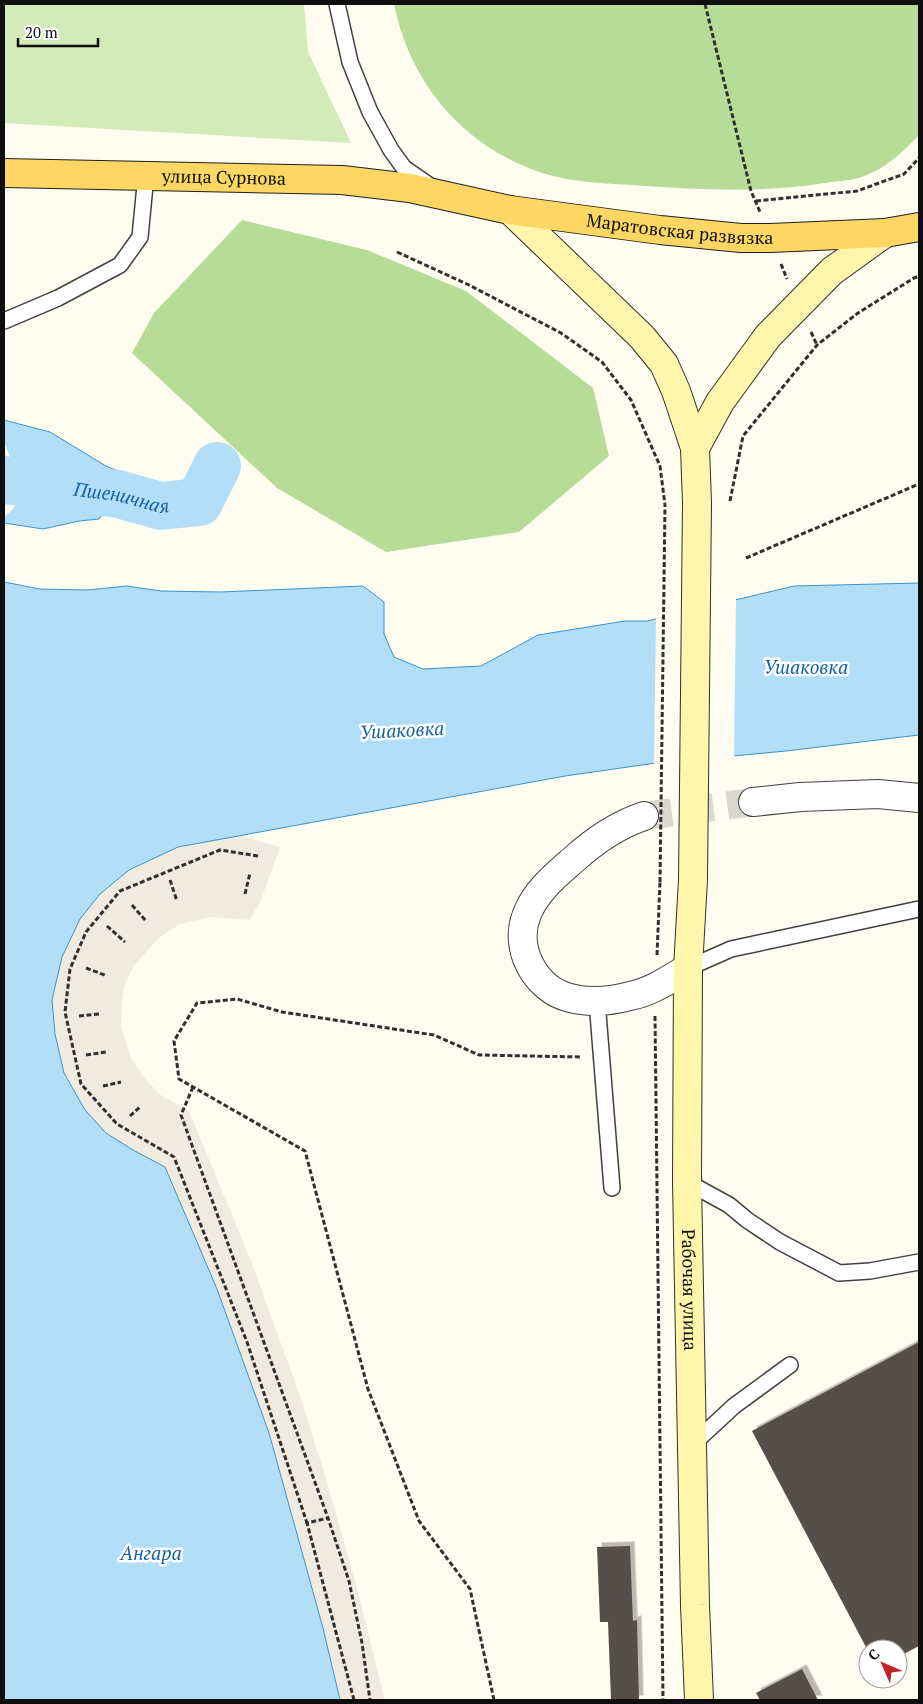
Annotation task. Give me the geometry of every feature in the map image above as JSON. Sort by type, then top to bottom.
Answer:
[{"type":"main road","name":"улица Сурнова","points":[[4,174],[342,180],[410,188],[443,195]]},
{"type":"main road","name":"Маратовская развязка","points":[[443,195],[510,210],[701,235],[741,238],[885,233],[919,227]]},
{"type":"main road","points":[[510,210],[642,336],[664,364],[695,448]]},
{"type":"main road","points":[[695,448],[708,422],[738,375],[768,336],[832,271],[885,233]]},
{"type":"main road","name":"Рабочая улица","points":[[695,448],[697,503],[693,880],[688,968],[687,1182],[695,1605],[699,1700]]},
{"type":"street","points":[[753,802],[800,797],[878,794],[919,798]]},
{"type":"street","points":[[644,816],[624,824],[585,849],[546,884],[527,914],[522,932],[524,950],[531,968],[542,981],[556,992],[569,998],[597,1001],[631,996],[656,987],[688,968]]},
{"type":"lane","points":[[337,4],[344,41],[353,72],[365,102],[380,131],[404,168],[443,195]]},
{"type":"lane","points":[[4,321],[58,298],[120,264],[140,237],[146,176]]},
{"type":"lane","points":[[688,968],[731,949],[919,909]]},
{"type":"lane","points":[[597,1001],[612,1188]]},
{"type":"lane","points":[[687,1182],[729,1205],[747,1220],[780,1242],[839,1273],[870,1271],[919,1262]]},
{"type":"lane","points":[[693,1444],[734,1406],[790,1365]]},
{"type":"path","points":[[705,4],[752,191],[797,306],[817,345]]},
{"type":"path","points":[[756,201],[857,191],[904,174],[919,158]]},
{"type":"path","points":[[397,252],[469,285],[561,333],[602,362],[631,400],[660,466],[665,505],[660,882],[654,1033],[661,1437],[663,1700]]},
{"type":"path","points":[[730,501],[743,436],[817,345],[858,313],[919,276]]},
{"type":"path","points":[[746,558],[919,484]]},
{"type":"path","points":[[258,856],[220,850],[120,891],[86,932],[70,969],[65,1012],[81,1084],[117,1124],[174,1157],[247,1342],[307,1523],[354,1700]]},
{"type":"path","points":[[245,894],[250,873]]},
{"type":"path","points":[[170,880],[177,901]]},
{"type":"path","points":[[132,905],[146,920]]},
{"type":"path","points":[[107,926],[125,942]]},
{"type":"path","points":[[86,968],[107,976]]},
{"type":"path","points":[[494,1700],[470,1589],[420,1521],[368,1389],[305,1151],[179,1079],[174,1041],[197,1003],[237,999],[282,1012],[434,1035],[479,1055],[601,1058]]},
{"type":"path","points":[[79,1016],[99,1014]]},
{"type":"path","points":[[86,1056],[106,1052]]},
{"type":"path","points":[[103,1086],[121,1082]]},
{"type":"path","points":[[193,1087],[181,1115],[328,1518],[349,1581],[362,1643],[370,1700]]},
{"type":"path","points":[[130,1116],[141,1106]]},
{"type":"path","points":[[307,1523],[328,1518]]},
{"type":"green space","points":[[4,4],[304,4],[308,52],[351,143],[4,123]]},
{"type":"green space","points":[[394,4],[919,4],[919,135],[892,160],[868,175],[851,180],[801,186],[705,189],[596,183],[556,177],[509,159],[467,131],[449,114],[433,95],[409,52]]},
{"type":"green space","points":[[242,220],[367,250],[466,291],[593,388],[609,456],[519,532],[386,552],[277,488],[132,353],[154,313]]},
{"type":"shaded area","points":[[239,835],[280,847],[261,900],[250,920],[210,917],[180,924],[160,937],[134,965],[125,983],[121,1027],[131,1058],[146,1080],[162,1096],[189,1111],[251,1261],[300,1396],[324,1472],[355,1580],[385,1700],[340,1700],[323,1628],[269,1433],[217,1289],[165,1167],[106,1133],[85,1110],[64,1073],[55,1034],[52,1000],[62,957],[80,919],[100,894],[129,870],[178,847]]},
{"type":"water","points":[[4,420],[50,432],[106,466],[118,471],[118,494],[99,519],[79,521],[43,529],[4,523]]},
{"type":"water","name":"Ангара","points":[[4,582],[40,589],[87,590],[127,586],[161,591],[220,592],[363,586],[384,602],[384,634],[394,657],[423,669],[481,666],[538,635],[625,621],[647,621],[794,586],[919,583],[919,735],[786,751],[649,764],[565,776],[178,847],[129,870],[100,894],[80,919],[62,957],[52,1000],[55,1034],[64,1073],[85,1110],[106,1133],[165,1167],[217,1289],[269,1433],[323,1628],[340,1700],[4,1700]]},
{"type":"pier","points":[[4,441],[23,494],[12,510],[4,517]]},
{"type":"pier","points":[[736,598],[734,758],[654,766],[656,617]]},
{"type":"building","points":[[919,1342],[919,1646],[908,1652],[908,1639],[862,1639],[752,1431]]},
{"type":"building","points":[[630,1546],[633,1621],[637,1620],[639,1700],[611,1700],[608,1622],[600,1622],[597,1547]]},
{"type":"building","points":[[802,1669],[818,1700],[760,1700],[756,1693]]},
{"type":"waterway","name":"Пшеничная","points":[[4,480],[118,494],[161,506],[199,502],[217,466]]},
{"type":"tunnel","points":[[644,816],[753,802]]},
{"type":"water label","name":"Ушаковка","points":[[806,667]]},
{"type":"water label","name":"Ушаковка","points":[[402,730]]}]
